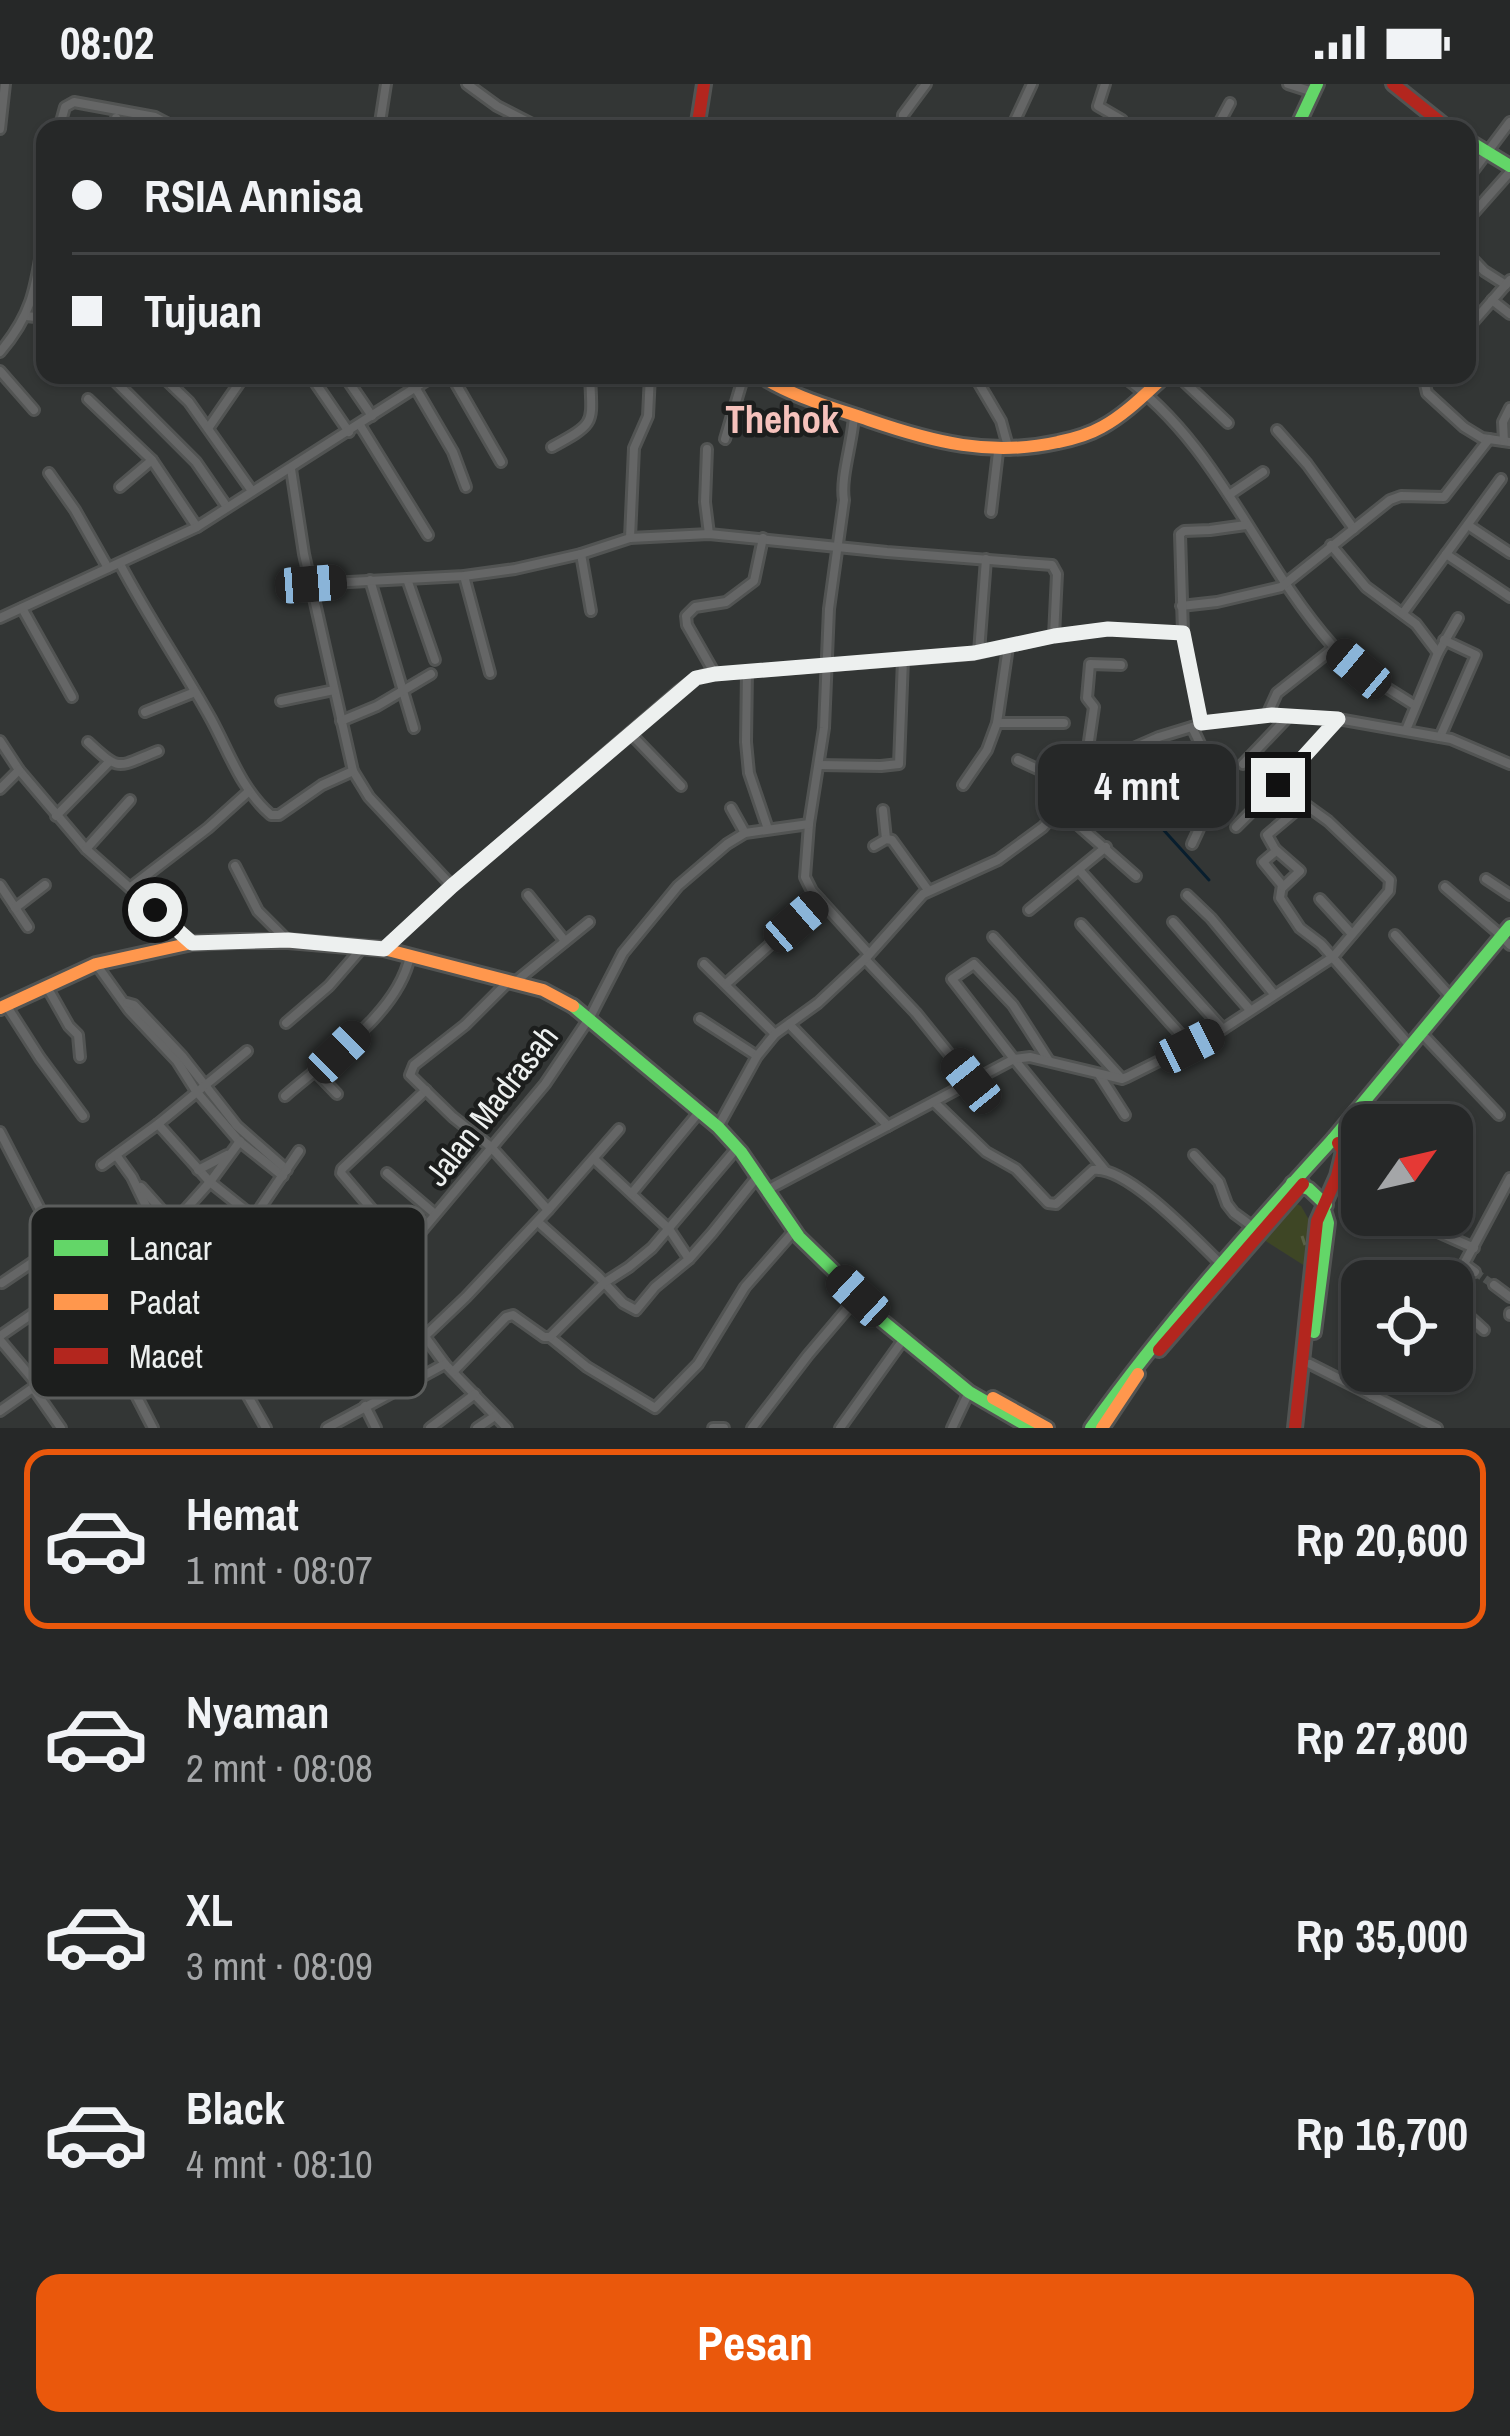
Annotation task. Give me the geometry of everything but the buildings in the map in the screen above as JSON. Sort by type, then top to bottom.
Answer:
[{"type":"main road","points":[[699,120],[704,84]]},
{"type":"main road","points":[[1393,84],[1438,120]]},
{"type":"main road","points":[[1300,120],[1315,88]]},
{"type":"main road","points":[[1476,145],[1510,169]]},
{"type":"main road","points":[[772,384],[921,439],[1003,452],[1084,436],[1122,414],[1156,384]]},
{"type":"main road","points":[[1294,1428],[1317,1221],[1341,1166],[1338,1144],[1451,998],[1508,938]]},
{"type":"main road","points":[[1102,1427],[1139,1361],[1253,1227],[1338,1144],[1508,938]]},
{"type":"main road","points":[[3,1007],[95,964],[192,943],[288,940],[384,949],[559,996],[718,1127],[758,1175],[794,1231],[858,1296],[939,1363],[1047,1428]]},
{"type":"main road","points":[[1297,1185],[1315,1193],[1328,1222],[1304,1428]]},
{"type":"main road","points":[[1102,1427],[1139,1372],[1297,1185]]},
{"type":"main road","points":[[871,1307],[903,1340],[969,1392],[1031,1428]]},
{"type":"street","points":[[0,129],[5,84]]},
{"type":"street","points":[[380,120],[386,84]]},
{"type":"street","points":[[467,84],[521,120]]},
{"type":"street","points":[[903,120],[926,84]]},
{"type":"street","points":[[1015,120],[1032,84]]},
{"type":"street","points":[[1105,84],[1098,106],[1122,120]]},
{"type":"street","points":[[1288,84],[1315,88]]},
{"type":"street","points":[[60,120],[65,107],[74,102],[160,120]]},
{"type":"street","points":[[1221,120],[1230,103]]},
{"type":"street","points":[[1476,168],[1510,122]]},
{"type":"street","points":[[1476,210],[1510,169]]},
{"type":"street","points":[[1476,263],[1508,283],[1476,318]]},
{"type":"street","points":[[0,352],[26,316],[36,282]]},
{"type":"street","points":[[1492,301],[1510,314]]},
{"type":"street","points":[[26,316],[36,317]]},
{"type":"street","points":[[0,371],[34,410]]},
{"type":"street","points":[[118,384],[196,462],[227,507]]},
{"type":"street","points":[[170,384],[209,428],[252,491]]},
{"type":"street","points":[[209,428],[239,384]]},
{"type":"street","points":[[316,384],[349,432]]},
{"type":"street","points":[[350,384],[372,416]]},
{"type":"street","points":[[0,618],[197,527],[419,384]]},
{"type":"street","points":[[456,384],[501,462]]},
{"type":"street","points":[[552,447],[591,422],[590,384]]},
{"type":"street","points":[[630,538],[634,448],[648,416],[650,384]]},
{"type":"street","points":[[724,439],[740,384]]},
{"type":"street","points":[[979,384],[1001,422],[1003,452],[991,512]]},
{"type":"street","points":[[1134,384],[1200,451],[1246,525],[1334,647],[1414,705]]},
{"type":"street","points":[[1187,384],[1228,423]]},
{"type":"street","points":[[1424,384],[1435,402],[1473,434],[1489,439],[1507,441],[1503,422],[1510,408]]},
{"type":"street","points":[[415,387],[453,452],[466,487]]},
{"type":"street","points":[[88,399],[152,460],[197,527]]},
{"type":"street","points":[[854,415],[836,546],[824,666],[825,712],[805,878],[971,1081]]},
{"type":"street","points":[[359,425],[428,535]]},
{"type":"street","points":[[1277,430],[1354,529]]},
{"type":"street","points":[[1181,606],[1287,584],[1330,545],[1397,497],[1444,497],[1489,439]]},
{"type":"street","points":[[707,449],[710,534]]},
{"type":"street","points":[[120,488],[152,460]]},
{"type":"street","points":[[290,468],[304,554],[353,770],[369,797],[452,886]]},
{"type":"street","points":[[1228,495],[1264,472]]},
{"type":"street","points":[[49,473],[108,568]]},
{"type":"street","points":[[1403,613],[1501,479]]},
{"type":"street","points":[[1144,802],[1190,787],[1208,776],[1211,767],[1197,725],[1183,633],[1180,534],[1246,525]]},
{"type":"street","points":[[1468,526],[1510,553]]},
{"type":"street","points":[[311,584],[464,576],[581,554],[630,538],[710,534],[1055,567],[1054,636]]},
{"type":"street","points":[[715,674],[686,616],[694,608],[722,604],[754,581],[763,538]]},
{"type":"street","points":[[1330,545],[1366,587],[1416,624],[1438,653]]},
{"type":"street","points":[[581,554],[591,611]]},
{"type":"street","points":[[1446,554],[1510,597]]},
{"type":"street","points":[[979,652],[986,559]]},
{"type":"street","points":[[120,564],[248,792],[271,815],[353,770]]},
{"type":"street","points":[[464,576],[490,673]]},
{"type":"street","points":[[407,579],[435,660]]},
{"type":"street","points":[[370,580],[414,728]]},
{"type":"street","points":[[22,608],[71,697]]},
{"type":"street","points":[[1406,730],[1458,617]]},
{"type":"street","points":[[384,949],[696,678],[979,652],[1054,636],[1122,629],[1183,633]]},
{"type":"street","points":[[1440,737],[1476,655],[1444,640]]},
{"type":"street","points":[[963,785],[988,751],[1008,647]]},
{"type":"street","points":[[1267,716],[1277,693],[1334,647]]},
{"type":"street","points":[[819,765],[899,764],[903,659]]},
{"type":"street","points":[[718,1127],[757,1056],[775,1034],[818,1003],[867,957],[928,890],[998,860],[1043,827],[1059,808],[1088,748],[1094,707],[1087,698],[1090,664],[1121,665]]},
{"type":"street","points":[[747,671],[749,772],[768,829]]},
{"type":"street","points":[[341,721],[431,674]]},
{"type":"street","points":[[281,701],[334,690]]},
{"type":"street","points":[[145,712],[195,692]]},
{"type":"street","points":[[1088,748],[1127,751],[1197,725],[1289,716],[1338,719],[1440,737],[1510,764]]},
{"type":"street","points":[[1244,764],[1289,716]]},
{"type":"street","points":[[1236,826],[1338,719]]},
{"type":"street","points":[[997,723],[1064,723]]},
{"type":"street","points":[[630,734],[681,786]]},
{"type":"street","points":[[0,741],[86,849],[192,943]]},
{"type":"street","points":[[88,742],[109,762],[123,766],[158,751]]},
{"type":"street","points":[[988,751],[1003,758]]},
{"type":"street","points":[[1018,760],[1069,788]]},
{"type":"street","points":[[56,816],[109,762]]},
{"type":"street","points":[[0,789],[19,770]]},
{"type":"street","points":[[766,1190],[1013,1059],[1030,1057],[1121,1079],[1223,1029],[1333,957],[1389,891],[1390,880],[1328,820],[1278,785]]},
{"type":"street","points":[[1190,787],[1189,811],[1199,830],[1192,844]]},
{"type":"street","points":[[131,887],[248,792]]},
{"type":"street","points":[[86,849],[130,800]]},
{"type":"street","points":[[1304,804],[1267,836],[1300,871],[1283,887],[1280,898],[1300,928],[1333,957],[1411,1047]]},
{"type":"street","points":[[731,808],[745,833],[808,824]]},
{"type":"street","points":[[1059,808],[1136,876]]},
{"type":"street","points":[[883,810],[886,839]]},
{"type":"street","name":"Jalan Madrasah","points":[[426,1225],[545,1084],[590,1017],[623,953],[650,918],[678,886],[745,833]]},
{"type":"street","points":[[886,839],[897,845],[928,890]]},
{"type":"street","points":[[874,846],[886,839]]},
{"type":"street","points":[[1028,910],[1106,848]]},
{"type":"street","points":[[1276,850],[1263,861],[1283,887]]},
{"type":"street","points":[[235,866],[258,911],[288,940]]},
{"type":"street","points":[[1079,871],[1223,1029]]},
{"type":"street","points":[[1486,879],[1510,895]]},
{"type":"street","points":[[15,908],[45,885]]},
{"type":"street","points":[[0,886],[28,927]]},
{"type":"street","points":[[1445,887],[1508,938]]},
{"type":"street","points":[[528,895],[565,941]]},
{"type":"street","points":[[1187,895],[1274,994]]},
{"type":"street","points":[[1320,899],[1352,934]]},
{"type":"street","points":[[726,984],[820,901]]},
{"type":"street","points":[[548,1210],[491,1147],[410,1075],[411,1069],[511,982],[589,922]]},
{"type":"street","points":[[1173,922],[1250,1010]]},
{"type":"street","points":[[1082,924],[1190,1046]]},
{"type":"street","points":[[1395,935],[1451,998]]},
{"type":"street","points":[[993,937],[1121,1079]]},
{"type":"street","points":[[286,1023],[329,986],[363,946]]},
{"type":"street","points":[[285,1096],[373,1019],[403,981],[410,956]]},
{"type":"street","points":[[95,964],[242,1138],[285,1173]]},
{"type":"street","points":[[704,964],[775,1034]]},
{"type":"street","points":[[1050,1062],[1013,1005],[974,964],[952,979],[1104,1168]]},
{"type":"street","points":[[46,986],[78,1035],[80,1057]]},
{"type":"street","points":[[3,1007],[83,1116]]},
{"type":"street","points":[[700,1019],[757,1056]]},
{"type":"street","points":[[789,1024],[889,1126]]},
{"type":"street","points":[[1427,1039],[1498,1115]]},
{"type":"street","points":[[102,1165],[247,1051]]},
{"type":"street","points":[[314,1070],[337,1094]]},
{"type":"street","points":[[1099,1074],[1125,1115]]},
{"type":"street","points":[[370,1206],[350,1186],[342,1169],[425,1090]]},
{"type":"street","points":[[934,1102],[1052,1205],[1094,1170],[1116,1172],[1222,1264]]},
{"type":"street","points":[[632,1193],[700,1110]]},
{"type":"street","points":[[158,1124],[210,1182],[240,1206]]},
{"type":"street","points":[[426,1335],[538,1222],[619,1129]]},
{"type":"street","points":[[0,1132],[38,1206]]},
{"type":"street","points":[[189,1206],[242,1138]]},
{"type":"street","points":[[1338,1144],[1341,1148]]},
{"type":"street","points":[[426,1378],[449,1368],[506,1317],[513,1315],[544,1337],[550,1336],[669,1229],[737,1147]]},
{"type":"street","points":[[262,1206],[299,1151]]},
{"type":"street","points":[[198,1170],[228,1154]]},
{"type":"street","points":[[116,1155],[158,1206]]},
{"type":"street","points":[[1194,1155],[1220,1182],[1234,1213],[1253,1227]]},
{"type":"street","points":[[594,1159],[669,1229],[689,1258]]},
{"type":"street","points":[[387,1173],[426,1206]]},
{"type":"street","points":[[538,1222],[635,1310],[689,1258],[758,1175]]},
{"type":"street","points":[[132,1177],[146,1206]]},
{"type":"street","points":[[1466,1260],[1510,1178]]},
{"type":"street","points":[[1496,1205],[1510,1214]]},
{"type":"street","points":[[426,1206],[435,1214]]},
{"type":"street","points":[[550,1336],[587,1366],[655,1408],[698,1364],[745,1287],[794,1231]]},
{"type":"street","points":[[1447,1236],[1474,1248]]},
{"type":"street","points":[[2,1283],[30,1264]]},
{"type":"street","points":[[1494,1285],[1510,1297]]},
{"type":"street","points":[[752,1428],[858,1296]]},
{"type":"street","points":[[30,1317],[0,1338],[30,1378]]},
{"type":"street","points":[[1473,1318],[1484,1330]]},
{"type":"street","points":[[426,1337],[506,1428]]},
{"type":"street","points":[[840,1428],[903,1340]]},
{"type":"street","points":[[1310,1364],[1437,1428]]},
{"type":"street","points":[[0,1411],[30,1390]]},
{"type":"street","points":[[952,1428],[969,1392]]},
{"type":"street","points":[[430,1428],[476,1394]]},
{"type":"street","points":[[43,1398],[61,1428]]},
{"type":"street","points":[[137,1398],[153,1428]]},
{"type":"street","points":[[249,1398],[266,1428]]},
{"type":"street","points":[[333,1426],[382,1398]]},
{"type":"street","points":[[364,1406],[376,1428]]},
{"type":"street","points":[[477,1428],[495,1416]]},
{"type":"street","points":[[713,1428],[724,1428]]},
{"type":"green space","points":[[1294,1203],[1309,1220],[1305,1266],[1258,1236]]},
{"type":"waterway","points":[[1113,782],[1209,880]]},
{"type":"tunnel","points":[[1475,1272],[1494,1285]]},
{"type":"traffic: fast","points":[[1300,120],[1317,84]]},
{"type":"traffic: fast","points":[[1476,145],[1510,166]]},
{"type":"traffic: fast","points":[[1338,1143],[1333,1139],[1510,926]]},
{"type":"traffic: fast","points":[[573,1006],[718,1127],[741,1152],[799,1237],[875,1315],[969,1392],[1031,1428]]},
{"type":"traffic: fast","points":[[1091,1428],[1177,1316],[1333,1139]]},
{"type":"traffic: fast","points":[[1292,1183],[1309,1189],[1326,1205]]},
{"type":"traffic: fast","points":[[1314,1332],[1328,1223],[1324,1210]]},
{"type":"traffic: slow","points":[[776,384],[916,435],[1009,448],[1058,442],[1097,430],[1156,384]]},
{"type":"traffic: slow","points":[[0,1008],[96,964],[192,943],[237,941],[384,949],[543,990],[573,1006]]},
{"type":"traffic: slow","points":[[1102,1428],[1138,1374]]},
{"type":"traffic: slow","points":[[993,1398],[1047,1428]]},
{"type":"traffic: jam","points":[[698,120],[704,84]]},
{"type":"traffic: jam","points":[[1393,84],[1438,120]]},
{"type":"traffic: jam","points":[[1295,1428],[1317,1221],[1337,1176],[1343,1151],[1338,1143]]},
{"type":"traffic: jam","points":[[1159,1350],[1303,1184]]},
{"type":"district","name":"Thehok","points":[[782,419]]},
{"type":"route","points":[[155,910],[192,943],[288,940],[384,949],[696,678],[974,653],[1108,629],[1183,633],[1201,723],[1272,715],[1338,719],[1278,785]]}]
